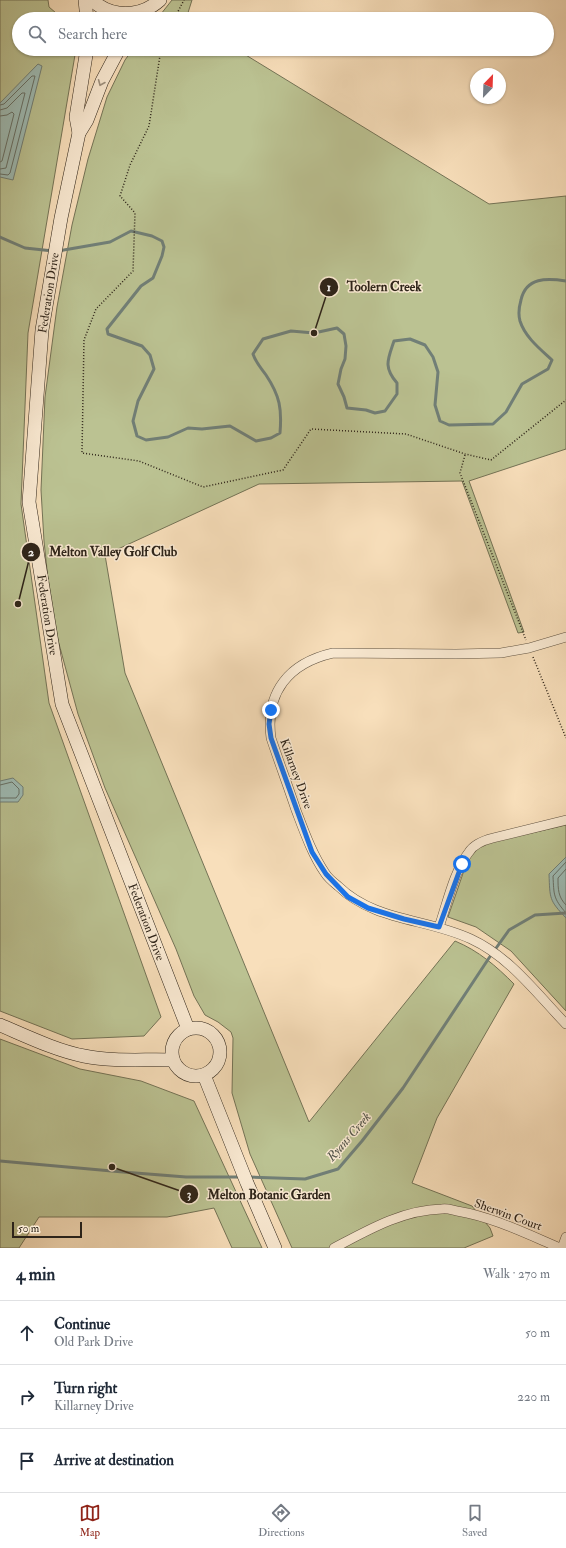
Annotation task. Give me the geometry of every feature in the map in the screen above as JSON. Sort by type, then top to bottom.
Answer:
[{"type":"main road","points":[[85,0],[86,12]]},
{"type":"main road","points":[[92,0],[106,10],[116,12]]},
{"type":"main road","points":[[139,12],[158,2]]},
{"type":"main road","points":[[149,12],[158,2]]},
{"type":"main road","name":"Federation Drive","points":[[79,133],[76,117],[86,56]]},
{"type":"main road","name":"Federation Drive","points":[[115,56],[102,81],[87,120],[79,133],[61,218],[42,330],[29,502],[62,704],[188,1029]]},
{"type":"main road","points":[[0,1025],[83,1056],[118,1060],[173,1060]]},
{"type":"main road","points":[[197,1028],[206,1030],[214,1036],[219,1044],[220,1053],[218,1062],[212,1070],[204,1075],[195,1076],[186,1074],[178,1068],[173,1060],[172,1051],[174,1042],[180,1034],[188,1029],[197,1028]]},
{"type":"main road","points":[[204,1075],[244,1177],[275,1248]]},
{"type":"street","name":"Killarney Drive","points":[[566,637],[529,648],[501,653],[333,653],[320,656],[309,660],[298,667],[287,678],[279,689],[271,710],[269,724],[271,738],[312,852],[326,874],[348,897],[368,908],[404,919],[439,927],[472,939],[505,960],[566,1024]]},
{"type":"street","points":[[439,927],[456,876],[470,850],[483,841],[566,820]]},
{"type":"street","name":"Sherwin Court","points":[[334,1248],[391,1219],[416,1212],[443,1208],[470,1213],[498,1222],[561,1248]]},
{"type":"street","points":[[561,1248],[566,1237]]},
{"type":"path","points":[[178,12],[184,0]]},
{"type":"path","points":[[160,56],[149,126],[130,165],[120,196],[135,213],[133,271],[96,309],[84,340],[82,453],[138,461],[203,488],[283,470],[311,429],[406,434],[465,454],[491,460],[566,400]]},
{"type":"path","points":[[465,454],[460,472],[566,738]]},
{"type":"green space","points":[[0,0],[48,0],[49,7],[55,12],[12,12],[12,56],[75,56],[28,333],[21,504],[49,703],[161,1017],[144,1036],[72,1039],[0,1011]]},
{"type":"green space","points":[[172,0],[192,0],[188,12],[163,12]]},
{"type":"green space","points":[[128,56],[247,56],[489,204],[566,196],[566,449],[469,481],[524,632],[518,633],[462,481],[259,484],[105,555],[125,673],[309,1122],[455,941],[472,949],[501,971],[514,984],[437,1118],[412,1183],[472,1206],[490,1228],[493,1236],[464,1248],[292,1248],[250,1154],[232,1093],[233,1038],[231,1032],[218,1022],[205,1015],[194,996],[176,949],[105,788],[78,714],[52,618],[44,541],[41,490],[45,397],[57,307],[72,225],[88,159],[107,97]]},
{"type":"green space","points":[[566,825],[566,1011],[511,951],[476,927],[448,917],[469,856],[483,844]]},
{"type":"green space","points":[[0,1039],[80,1069],[141,1081],[194,1101],[262,1248],[232,1248],[214,1208],[167,1217],[39,1217],[19,1248],[0,1248]]},
{"type":"water","points":[[38,64],[42,66],[13,180],[0,177],[0,103]]},
{"type":"water","points":[[13,778],[23,787],[23,795],[18,802],[0,802],[0,781]]},
{"type":"water","points":[[566,857],[566,918],[553,903],[550,894],[549,874]]},
{"type":"waterway","points":[[58,251],[110,242],[131,231],[152,236],[162,241],[164,247],[162,256],[153,278],[141,286],[107,329],[108,334],[142,346],[150,355],[154,369],[138,401],[133,421],[137,436],[146,440],[168,437],[188,428],[202,429],[230,426],[256,441],[271,438],[280,433],[281,417],[277,396],[271,383],[257,363],[253,354],[263,339],[291,331],[314,333],[337,328],[344,334],[346,346],[345,359],[338,384],[347,408],[366,410],[375,413],[385,411],[397,394],[397,383],[388,367],[394,341],[410,339],[425,345],[433,357],[438,372],[435,405],[440,421],[449,425],[493,424],[506,412],[522,384],[548,369],[552,360],[533,342],[522,327],[519,318],[519,310],[524,292],[532,283],[538,281],[552,279],[566,281]]},
{"type":"waterway","points":[[0,237],[25,248],[53,251]]},
{"type":"waterway","name":"Ryans Creek","points":[[248,1177],[305,1179],[338,1169],[403,1088],[509,930],[535,915],[566,913]]},
{"type":"waterway","name":"Ryans Creek","points":[[0,1161],[186,1177],[240,1177]]},
{"type":"place","name":"Toolern Creek","points":[[314,333]]},
{"type":"place","name":"Melton Valley Golf Club","points":[[18,604]]},
{"type":"place","name":"Melton Botanic Garden","points":[[112,1167]]},
{"type":"route","points":[[271,710],[269,724],[271,738],[312,852],[326,874],[348,897],[368,908],[404,919],[439,927],[456,876],[462,864]]}]
